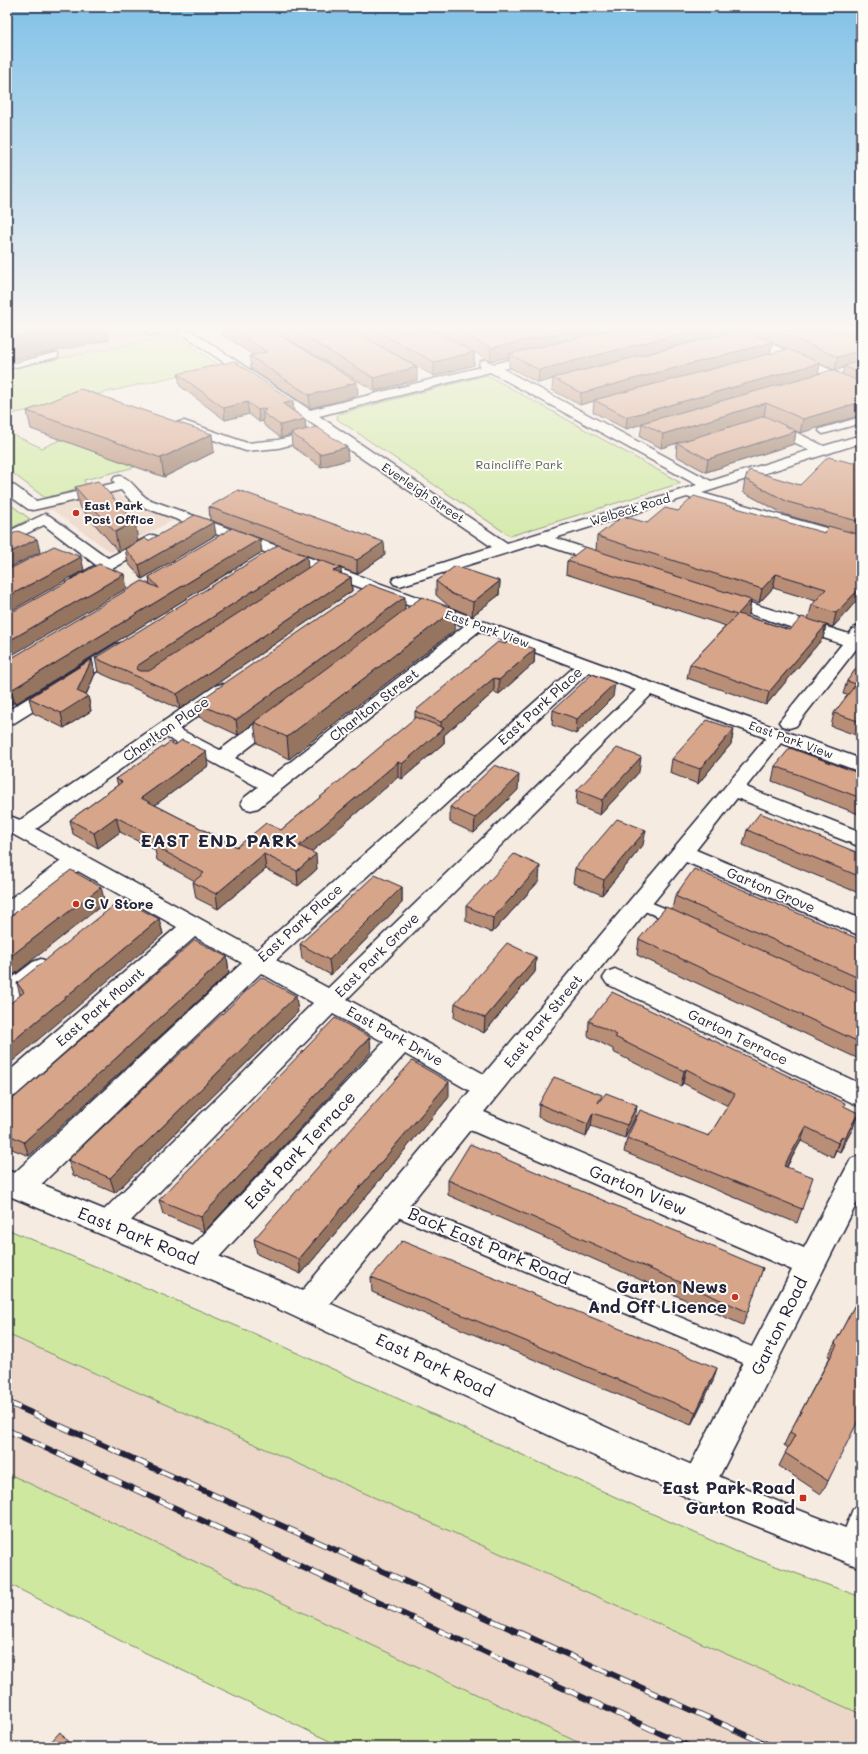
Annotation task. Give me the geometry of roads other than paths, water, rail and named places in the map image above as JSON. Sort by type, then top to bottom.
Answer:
[{"type":"street","name":"Everleigh Street","points":[[303,412],[505,549]]},
{"type":"street","points":[[308,415],[320,412]]},
{"type":"street","points":[[573,412],[710,486]]},
{"type":"street","points":[[198,414],[176,422],[246,448],[278,444],[331,430]]},
{"type":"street","points":[[760,423],[838,460]]},
{"type":"street","points":[[619,437],[634,433]]},
{"type":"street","name":"Welbeck Road","points":[[400,581],[861,439]]},
{"type":"street","points":[[232,459],[246,448]]},
{"type":"street","points":[[655,456],[669,451]]},
{"type":"street","name":"East Park View","points":[[7,487],[34,506],[122,482],[136,498],[143,502],[277,552],[313,572],[371,587],[418,611],[476,625],[648,688],[783,729],[861,766]]},
{"type":"street","points":[[688,493],[861,543]]},
{"type":"street","points":[[7,538],[45,519],[69,545],[107,565]]},
{"type":"street","points":[[64,589],[191,520]]},
{"type":"street","points":[[212,546],[231,535]]},
{"type":"street","points":[[539,538],[621,565]]},
{"type":"street","points":[[258,564],[277,552]]},
{"type":"street","points":[[352,600],[371,587]]},
{"type":"street","points":[[711,595],[858,639]]},
{"type":"street","name":"Charlton Street","points":[[251,803],[476,625]]},
{"type":"street","name":"East Park Street","points":[[308,1308],[733,789],[858,639]]},
{"type":"street","points":[[7,719],[134,641]]},
{"type":"street","name":"East Park Place","points":[[13,1185],[136,1075],[258,961],[586,665]]},
{"type":"street","name":"Charlton Place","points":[[14,826],[165,729],[236,680]]},
{"type":"street","name":"East Park Grove","points":[[109,1224],[330,1001],[648,688]]},
{"type":"street","points":[[221,759],[291,706]]},
{"type":"street","points":[[165,729],[272,786]]},
{"type":"street","points":[[733,789],[861,840]]},
{"type":"street","name":"East Park Drive","points":[[14,826],[488,1088]]},
{"type":"street","name":"Garton Grove","points":[[682,852],[861,928]]},
{"type":"street","points":[[7,912],[77,861]]},
{"type":"street","points":[[116,907],[134,893]]},
{"type":"street","name":"East Park Mount","points":[[7,1088],[194,925]]},
{"type":"street","points":[[7,995],[55,956]]},
{"type":"street","name":"Garton Terrace","points":[[615,978],[861,1096]]},
{"type":"street","name":"East Park Terrace","points":[[198,1260],[402,1040]]},
{"type":"street","name":"Garton View","points":[[465,1116],[810,1264]]},
{"type":"street","name":"Garton Road","points":[[697,1485],[861,1167]]},
{"type":"street","name":"East Park Road","points":[[13,1185],[198,1260],[308,1308],[697,1485],[855,1549]]},
{"type":"lane","points":[[823,431],[861,420]]},
{"type":"lane","points":[[640,903],[690,926]]},
{"type":"lane","name":"Back East Park Road","points":[[392,1206],[762,1361]]},
{"type":"lane","points":[[855,1549],[861,1517]]},
{"type":"railway","points":[[7,1402],[773,1747]]},
{"type":"railway","points":[[7,1430],[690,1747]]},
{"type":"place","name":"East Park Post Office","points":[[76,513]]},
{"type":"place","name":"G V Store","points":[[76,904]]},
{"type":"place","name":"Garton News And Off Licence","points":[[735,1297]]},
{"type":"place","name":"East Park Road Garton Road","points":[[803,1498]]},
{"type":"district","name":"EAST END PARK","points":[[219,841]]},
{"type":"park label","name":"Raincliffe Park","points":[[519,465]]}]
